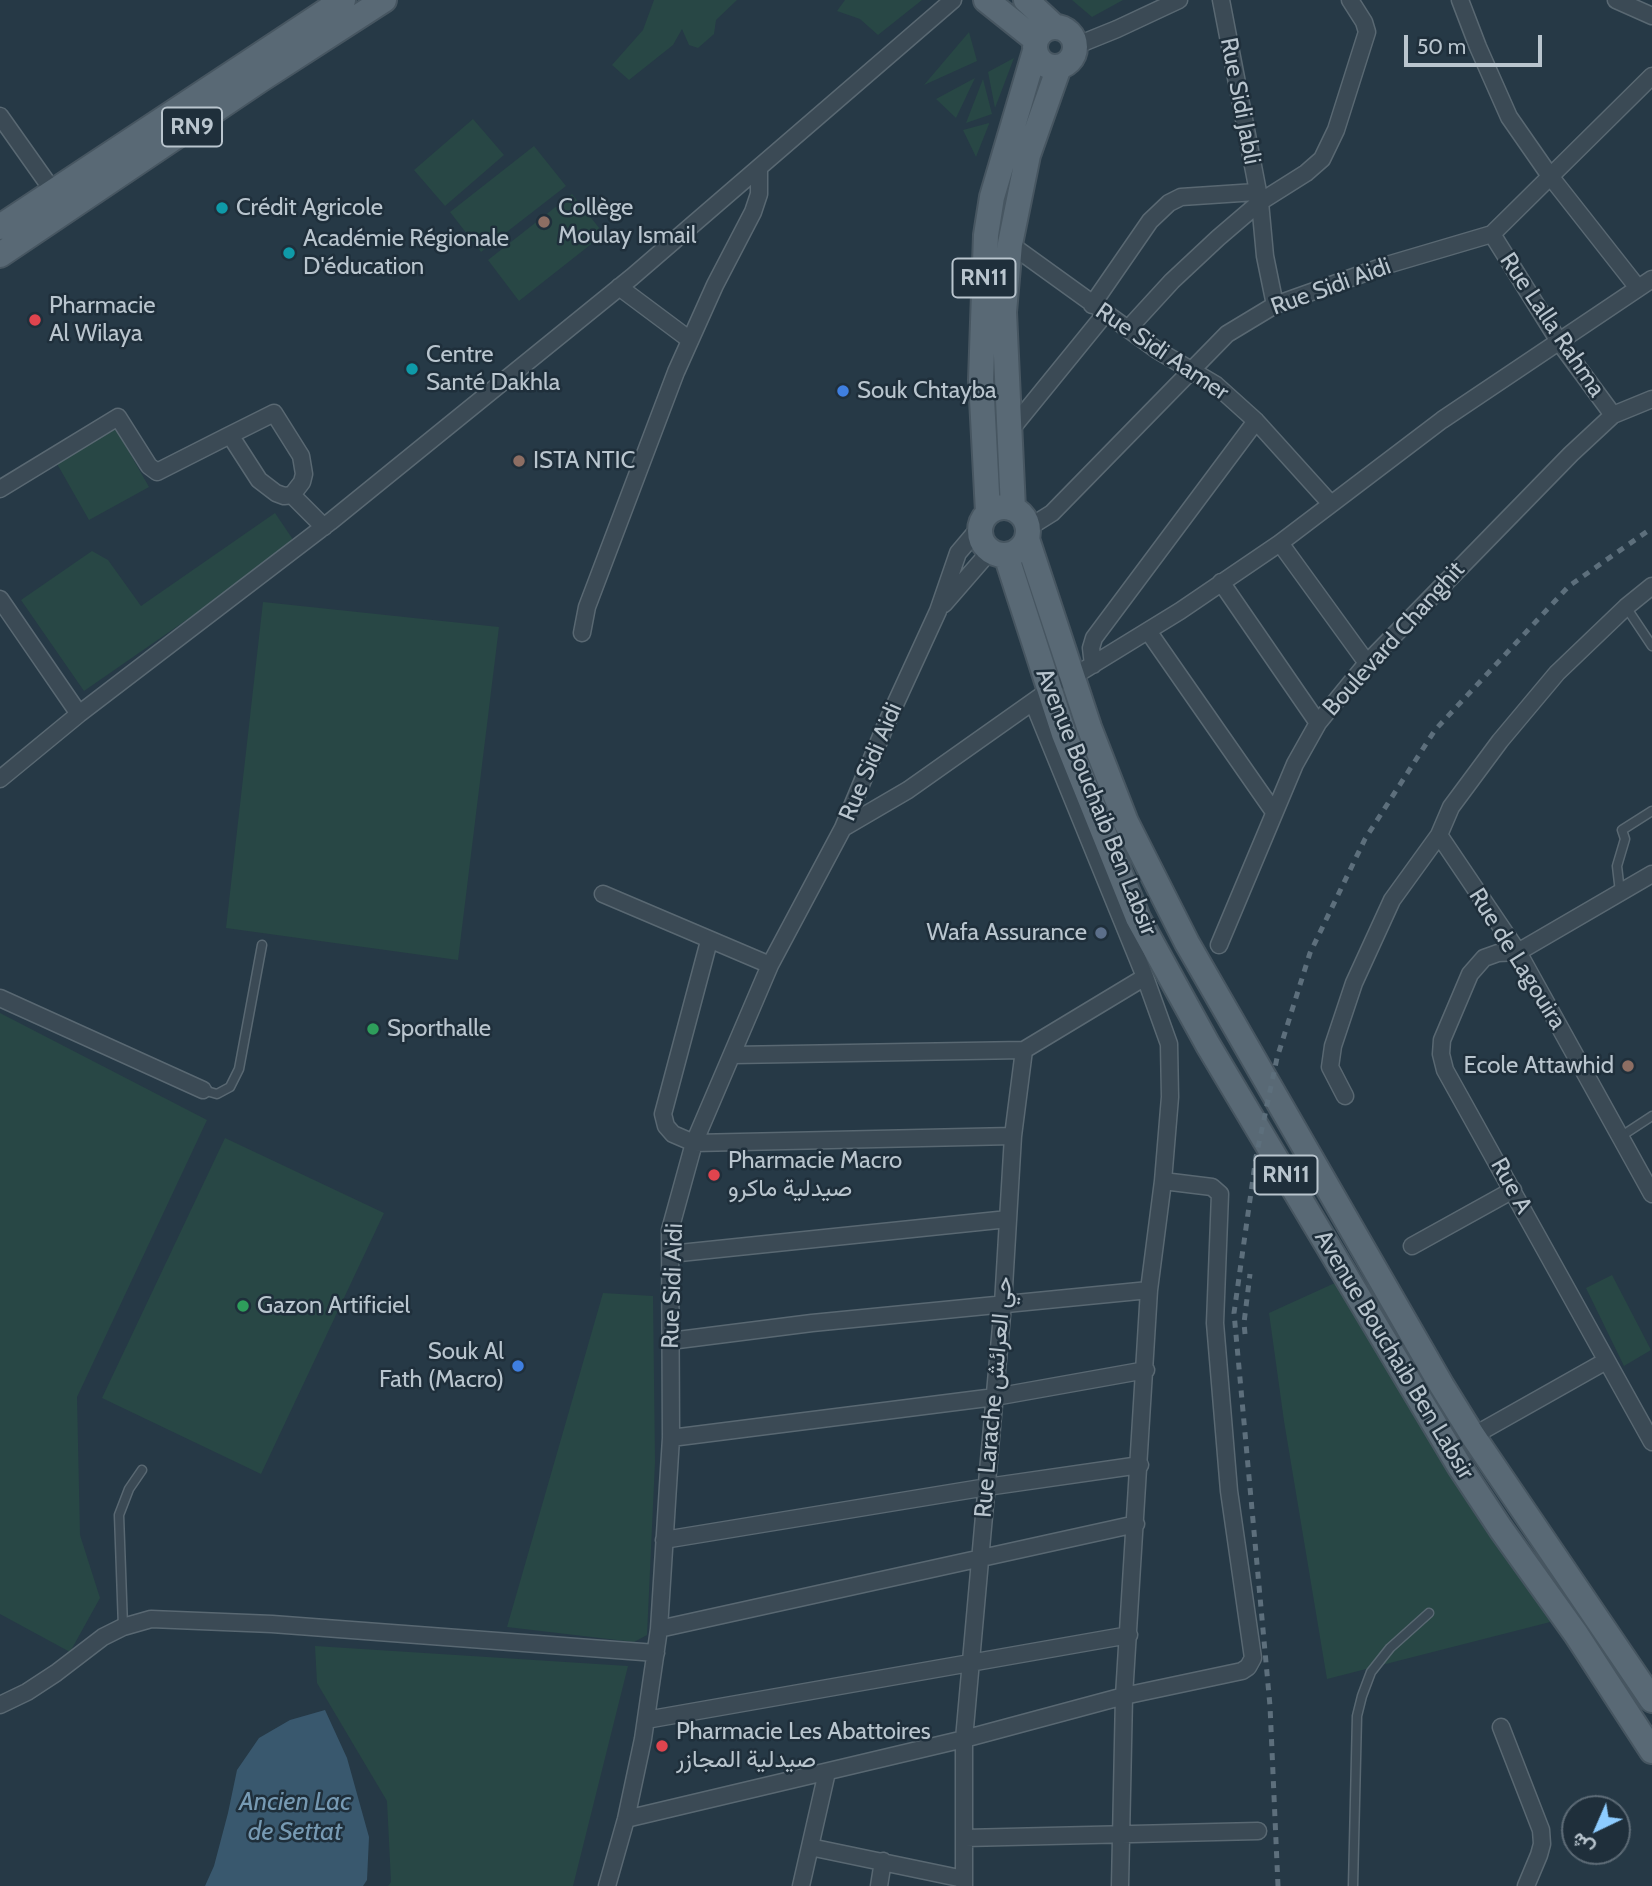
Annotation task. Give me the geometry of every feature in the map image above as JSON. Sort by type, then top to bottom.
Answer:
[{"type":"main road","name":"RN9","points":[[0,255],[343,0]]},
{"type":"main road","name":"RN9","points":[[0,227],[52,191],[260,80],[384,0]]},
{"type":"main road","points":[[986,0],[1042,40],[1070,34],[1075,46]]},
{"type":"main road","points":[[1026,0],[1042,40],[1044,64],[1059,67]]},
{"type":"main road","name":"RN11","points":[[998,553],[981,541],[984,519],[981,380],[986,235],[992,197],[1042,40]]},
{"type":"main road","name":"RN11","points":[[1059,67],[1070,60],[1075,46]]},
{"type":"main road","name":"Avenue Bouchaib Ben Labsir","points":[[1059,67],[1028,155],[1010,244],[1004,312],[1009,432],[1022,525],[1083,671],[1089,727],[1126,822],[1186,943],[1306,1147],[1377,1275],[1473,1436],[1645,1675],[1652,1700]]},
{"type":"main road","points":[[984,519],[1000,507],[1022,525],[1019,550],[998,553]]},
{"type":"main road","name":"Avenue Bouchaib Ben Labsir","points":[[998,553],[1041,696],[1138,918],[1208,1045],[1460,1467],[1576,1634],[1652,1751]]},
{"type":"street","points":[[0,779],[79,714],[324,527],[619,287],[953,0]]},
{"type":"street","points":[[1075,46],[1179,0]]},
{"type":"street","name":"Rue Sidi Jabli","points":[[1221,0],[1275,305]]},
{"type":"street","points":[[1128,329],[1172,281],[1258,197],[1316,166],[1327,150],[1349,93],[1367,32],[1350,0]]},
{"type":"street","points":[[844,828],[908,790],[1041,696],[1148,631],[1280,543],[1442,420],[1645,284],[1550,176],[1517,129],[1501,101],[1460,0]]},
{"type":"street","points":[[1616,0],[1652,16]]},
{"type":"street","name":"Rue Sidi Aidi","points":[[1022,525],[1052,513],[1227,334],[1275,305],[1387,265],[1492,234],[1652,76]]},
{"type":"street","points":[[0,116],[52,191]]},
{"type":"street","points":[[582,633],[587,607],[653,428],[715,285],[753,212],[759,194],[759,168]]},
{"type":"street","points":[[1009,432],[1099,309],[1150,221],[1169,203],[1181,197],[1258,197]]},
{"type":"street","name":"Rue Lalla Rahma","points":[[1492,234],[1560,343],[1613,415]]},
{"type":"street","name":"Rue Sidi Aamer","points":[[1010,244],[1169,358],[1216,385],[1256,421],[1331,504]]},
{"type":"street","points":[[619,287],[690,340]]},
{"type":"street","name":"Boulevard Changhit","points":[[1219,944],[1295,764],[1318,723],[1367,663],[1571,454],[1613,415],[1652,400]]},
{"type":"street","points":[[0,489],[118,417],[149,466],[157,472],[230,435],[274,413],[301,456],[304,474],[302,482],[292,495],[276,493],[260,480],[230,435]]},
{"type":"street","points":[[1083,671],[1094,638],[1256,421]]},
{"type":"street","points":[[292,495],[324,527]]},
{"type":"street","name":"Rue Sidi Aidi","points":[[607,1886],[626,1819],[646,1720],[659,1629],[671,1438],[670,1230],[694,1143],[770,965],[844,828],[887,722],[938,611],[958,554],[984,519]]},
{"type":"street","points":[[1280,543],[1367,663]]},
{"type":"street","name":"Rue Sidi Aidi","points":[[938,611],[998,553]]},
{"type":"street","points":[[1221,582],[1318,723]]},
{"type":"street","points":[[1345,1096],[1330,1067],[1334,1046],[1354,983],[1392,900],[1439,835],[1451,807],[1500,741],[1557,673],[1652,586]]},
{"type":"street","points":[[0,598],[79,714]]},
{"type":"street","points":[[1148,631],[1274,812]]},
{"type":"street","points":[[1041,696],[1169,1044],[1170,1085],[1163,1181],[1149,1290],[1124,1696],[1120,1886]]},
{"type":"street","name":"Rue de Lagouira","points":[[1439,835],[1518,952],[1652,1195]]},
{"type":"street","points":[[1518,952],[1652,874]]},
{"type":"street","points":[[603,894],[770,965]]},
{"type":"street","points":[[709,941],[663,1114],[666,1126],[673,1134],[694,1143],[1013,1136]]},
{"type":"street","name":"Rue A","points":[[1518,952],[1497,953],[1484,958],[1476,965],[1441,1040],[1445,1070],[1652,1442]]},
{"type":"street","points":[[733,1055],[1024,1050],[1145,977]]},
{"type":"street","points":[[0,998],[203,1090]]},
{"type":"street","name":"Rue Larache حي العرائش","points":[[964,1882],[964,1739],[1003,1304],[1013,1136],[1024,1050]]},
{"type":"street","points":[[626,1819],[964,1739],[1124,1696],[1242,1671],[1248,1667],[1253,1658],[1228,1491],[1216,1346],[1214,1288],[1220,1194],[1212,1187],[1163,1181]]},
{"type":"street","points":[[1412,1246],[1513,1190]]},
{"type":"street","points":[[670,1254],[1008,1219]]},
{"type":"street","points":[[670,1340],[1149,1290]]},
{"type":"street","points":[[1473,1436],[1606,1361]]},
{"type":"street","points":[[671,1438],[995,1397],[1146,1370]]},
{"type":"street","points":[[664,1540],[1140,1465]]},
{"type":"street","points":[[659,1629],[1136,1524]]},
{"type":"street","points":[[0,1705],[27,1692],[56,1673],[103,1637],[123,1627],[151,1619],[272,1624],[656,1653]]},
{"type":"street","points":[[646,1720],[1129,1635]]},
{"type":"street","points":[[1501,1727],[1541,1830],[1539,1856],[1526,1886]]},
{"type":"street","points":[[801,1886],[827,1772]]},
{"type":"street","points":[[965,1838],[1258,1831]]},
{"type":"street","points":[[810,1847],[883,1861],[964,1882]]},
{"type":"street","points":[[879,1886],[883,1861]]},
{"type":"lane","points":[[1626,607],[1652,646]]},
{"type":"lane","points":[[1620,892],[1617,866],[1625,839],[1622,830],[1652,811]]},
{"type":"lane","points":[[203,1090],[217,1094],[230,1087],[239,1069],[262,945]]},
{"type":"lane","points":[[1620,1137],[1652,1116]]},
{"type":"lane","points":[[123,1627],[118,1515],[129,1489],[142,1470]]},
{"type":"lane","points":[[1353,1886],[1357,1716],[1362,1696],[1371,1672],[1390,1648],[1429,1613]]},
{"type":"green space","points":[[654,0],[737,0],[716,20],[714,34],[698,48],[689,45],[682,29],[673,45],[629,80],[612,65],[643,30]]},
{"type":"green space","points":[[845,0],[922,0],[878,35],[860,19],[837,11]]},
{"type":"green space","points":[[1072,0],[1123,0],[1092,17]]},
{"type":"green space","points":[[969,32],[977,61],[924,85]]},
{"type":"green space","points":[[1014,58],[995,108],[988,72]]},
{"type":"green space","points":[[975,78],[956,118],[936,99]]},
{"type":"green space","points":[[983,79],[992,114],[966,123]]},
{"type":"green space","points":[[473,119],[504,155],[445,206],[414,170]]},
{"type":"green space","points":[[989,124],[976,157],[963,130]]},
{"type":"green space","points":[[534,146],[566,186],[481,252],[450,212]]},
{"type":"green space","points":[[572,194],[604,234],[519,301],[488,260]]},
{"type":"green space","points":[[116,429],[149,487],[89,520],[56,462]]},
{"type":"green space","points":[[275,513],[296,544],[84,691],[21,600],[92,551],[108,560],[141,606]]},
{"type":"green space","points":[[263,602],[499,627],[458,960],[226,928]]},
{"type":"green space","points":[[0,1013],[207,1120],[77,1397],[80,1535],[100,1598],[70,1652],[0,1614]]},
{"type":"green space","name":"Gazon Artificiel","points":[[225,1138],[384,1213],[261,1474],[102,1398]]},
{"type":"green space","points":[[1612,1275],[1651,1350],[1624,1366],[1586,1288]]},
{"type":"green space","points":[[1337,1282],[1562,1619],[1327,1679],[1269,1313]]},
{"type":"green space","points":[[603,1293],[653,1296],[655,1462],[647,1635],[634,1642],[507,1627]]},
{"type":"green space","points":[[315,1646],[628,1666],[573,1886],[388,1886],[391,1882],[387,1801],[317,1683]]},
{"type":"water","name":"Ancien Lac de Settat","points":[[325,1710],[347,1758],[369,1837],[367,1880],[363,1886],[205,1886],[214,1866],[237,1770],[259,1738],[290,1720]]},
{"type":"railway","points":[[1278,1886],[1270,1706],[1234,1313],[1256,1157],[1277,1058],[1310,953],[1365,839],[1435,730],[1569,586],[1652,528]]},
{"type":"railway","points":[[1245,1334],[1250,1274]]},
{"type":"place","name":"Crédit Agricole","points":[[222,208]]},
{"type":"place","name":"Collège Moulay Ismail","points":[[544,222]]},
{"type":"place","name":"Académie Régionale D'éducation","points":[[289,253]]},
{"type":"place","name":"Pharmacie Al Wilaya","points":[[35,320]]},
{"type":"place","name":"Centre Santé Dakhla","points":[[412,369]]},
{"type":"place","name":"Souk Chtayba","points":[[843,391]]},
{"type":"place","name":"ISTA NTIC","points":[[519,461]]},
{"type":"place","name":"Wafa Assurance","points":[[1101,933]]},
{"type":"place","name":"Sporthalle","points":[[373,1029]]},
{"type":"place","name":"Ecole Attawhid","points":[[1628,1066]]},
{"type":"place","name":"Pharmacie Macro صيدلية ماكرو","points":[[714,1175]]},
{"type":"place","name":"Gazon Artificiel","points":[[243,1306]]},
{"type":"place","name":"Souk Al Fath (Macro)","points":[[518,1366]]},
{"type":"place","name":"Pharmacie Les Abattoires صيدلية المجازر","points":[[662,1746]]}]
